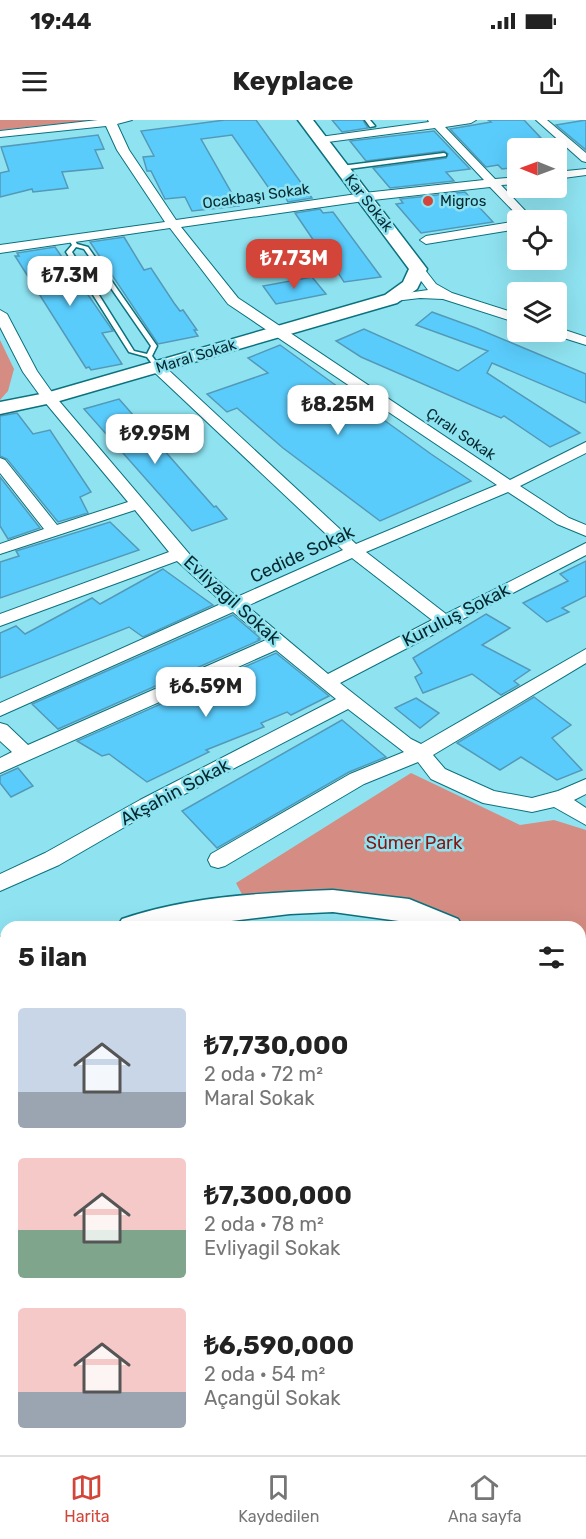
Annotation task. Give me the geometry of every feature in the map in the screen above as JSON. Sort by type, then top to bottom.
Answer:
[{"type":"street","points":[[0,134],[127,120]]},
{"type":"street","name":"Kar Sokak","points":[[304,120],[431,286],[447,296]]},
{"type":"street","points":[[320,140],[436,122],[471,120]]},
{"type":"street","points":[[541,120],[586,159]]},
{"type":"street","name":"Çıralı Sokak","points":[[110,122],[123,150],[172,223],[233,301],[508,486],[563,521],[586,531]]},
{"type":"street","points":[[436,122],[519,210]]},
{"type":"street","points":[[567,175],[586,172]]},
{"type":"street","name":"Ocakbaşı Sokak","points":[[0,249],[73,242],[172,223],[364,197],[507,181]]},
{"type":"street","points":[[426,240],[507,227]]},
{"type":"street","points":[[391,299],[411,285],[418,269]]},
{"type":"street","points":[[391,299],[420,294],[447,296],[507,315]]},
{"type":"street","name":"Maral Sokak","points":[[0,408],[49,398],[154,362],[279,331],[391,299]]},
{"type":"street","name":"Evliyagil Sokak","points":[[1,321],[30,372],[49,398],[190,567],[327,682],[404,744],[421,753],[438,774],[490,798],[532,805],[556,799]]},
{"type":"street","points":[[567,335],[586,341]]},
{"type":"street","points":[[154,362],[354,551],[444,621]]},
{"type":"street","name":"Cedide Sokak","points":[[0,710],[236,606],[354,551],[508,486],[586,447]]},
{"type":"street","points":[[0,463],[54,531]]},
{"type":"street","points":[[0,549],[137,504]]},
{"type":"street","name":"Kuruluş Sokak","points":[[327,682],[586,548]]},
{"type":"street","points":[[0,620],[179,554]]},
{"type":"street","points":[[0,766],[278,642]]},
{"type":"street","points":[[218,860],[357,779],[421,753],[586,655]]},
{"type":"street","name":"Akşahin Sokak","points":[[0,883],[52,859],[147,805],[350,700]]},
{"type":"street","points":[[0,730],[26,754]]},
{"type":"street","points":[[556,799],[586,786]]},
{"type":"street","points":[[556,799],[586,818]]},
{"type":"street","points":[[158,921],[188,914],[290,903],[333,901],[409,911],[433,921]]},
{"type":"lane","points":[[367,120],[372,126]]},
{"type":"lane","points":[[341,168],[444,155]]},
{"type":"lane","points":[[73,242],[86,248],[154,346],[154,362],[132,352],[69,252],[73,242]]},
{"type":"green space","points":[[0,120],[92,120],[0,130]]},
{"type":"green space","points":[[0,340],[14,369],[8,391],[0,400]]},
{"type":"green space","name":"Sümer Park","points":[[411,773],[520,825],[554,820],[586,830],[586,921],[456,921],[433,912],[245,900],[236,883]]},
{"type":"building","points":[[225,120],[256,120],[312,198],[288,202],[284,195],[275,197],[232,135],[201,139],[239,206],[192,211],[185,197],[165,199],[151,171],[147,171],[143,157],[154,156],[141,131]]},
{"type":"building","points":[[332,120],[363,120],[368,128],[342,132]]},
{"type":"building","points":[[488,120],[524,120],[541,138],[507,138],[507,168],[502,169],[498,165],[486,167],[450,129],[491,122]]},
{"type":"building","points":[[586,120],[586,150],[556,125]]},
{"type":"building","points":[[434,131],[470,169],[446,172],[454,181],[390,188],[373,168],[446,158],[448,154],[444,151],[366,161],[350,141]]},
{"type":"building","points":[[98,135],[104,149],[95,150],[103,168],[62,172],[68,188],[33,192],[32,189],[0,197],[0,173],[9,171],[1,147]]},
{"type":"building","points":[[465,192],[493,222],[421,233],[396,204],[403,203],[400,199]]},
{"type":"building","points":[[320,209],[323,213],[333,212],[381,277],[344,282],[317,240],[314,241],[295,213]]},
{"type":"building","points":[[124,237],[144,270],[151,268],[174,303],[180,311],[183,310],[197,330],[194,330],[198,336],[158,344],[90,242]]},
{"type":"building","points":[[55,247],[113,331],[102,333],[122,364],[91,370],[89,367],[86,368],[15,256],[19,256],[17,253]]},
{"type":"building","points":[[312,277],[326,294],[276,304],[263,286]]},
{"type":"building","points":[[432,312],[586,374],[586,403],[492,363],[487,373],[580,433],[550,447],[504,416],[501,418],[361,357],[336,341],[364,329],[458,371],[488,351],[416,325]]},
{"type":"building","points":[[280,345],[471,481],[380,521],[283,448],[237,408],[227,412],[207,394],[268,373],[248,358]]},
{"type":"building","points":[[119,399],[227,519],[192,531],[84,409]]},
{"type":"building","points":[[17,413],[33,434],[50,430],[91,492],[80,497],[88,513],[58,522],[7,459],[0,456],[0,416]]},
{"type":"building","points":[[0,477],[40,528],[8,539],[0,526]]},
{"type":"building","points":[[110,522],[139,550],[0,598],[0,562],[19,556],[16,551]]},
{"type":"building","points":[[586,561],[586,596],[562,608],[569,612],[547,622],[523,603],[568,581],[560,574]]},
{"type":"building","points":[[163,569],[213,605],[143,637],[129,627],[0,678],[0,633],[16,626],[25,634],[92,598],[100,604]]},
{"type":"building","points":[[486,614],[510,628],[482,645],[530,670],[514,681],[519,685],[501,695],[472,674],[423,693],[415,677],[422,673],[413,658]]},
{"type":"building","points":[[233,615],[260,640],[58,729],[32,704]]},
{"type":"building","points":[[276,653],[329,696],[291,715],[287,712],[261,723],[264,727],[206,750],[209,752],[147,782],[109,754],[102,756],[77,741]]},
{"type":"building","points":[[534,697],[571,725],[552,738],[582,770],[557,780],[521,757],[500,770],[457,743]]},
{"type":"building","points":[[416,698],[439,713],[420,728],[395,708]]},
{"type":"building","points":[[342,720],[386,757],[349,772],[217,848],[182,811]]},
{"type":"building","points":[[18,768],[33,786],[11,797],[0,783],[0,776]]},
{"type":"place","name":"Migros","points":[[428,201]]}]
